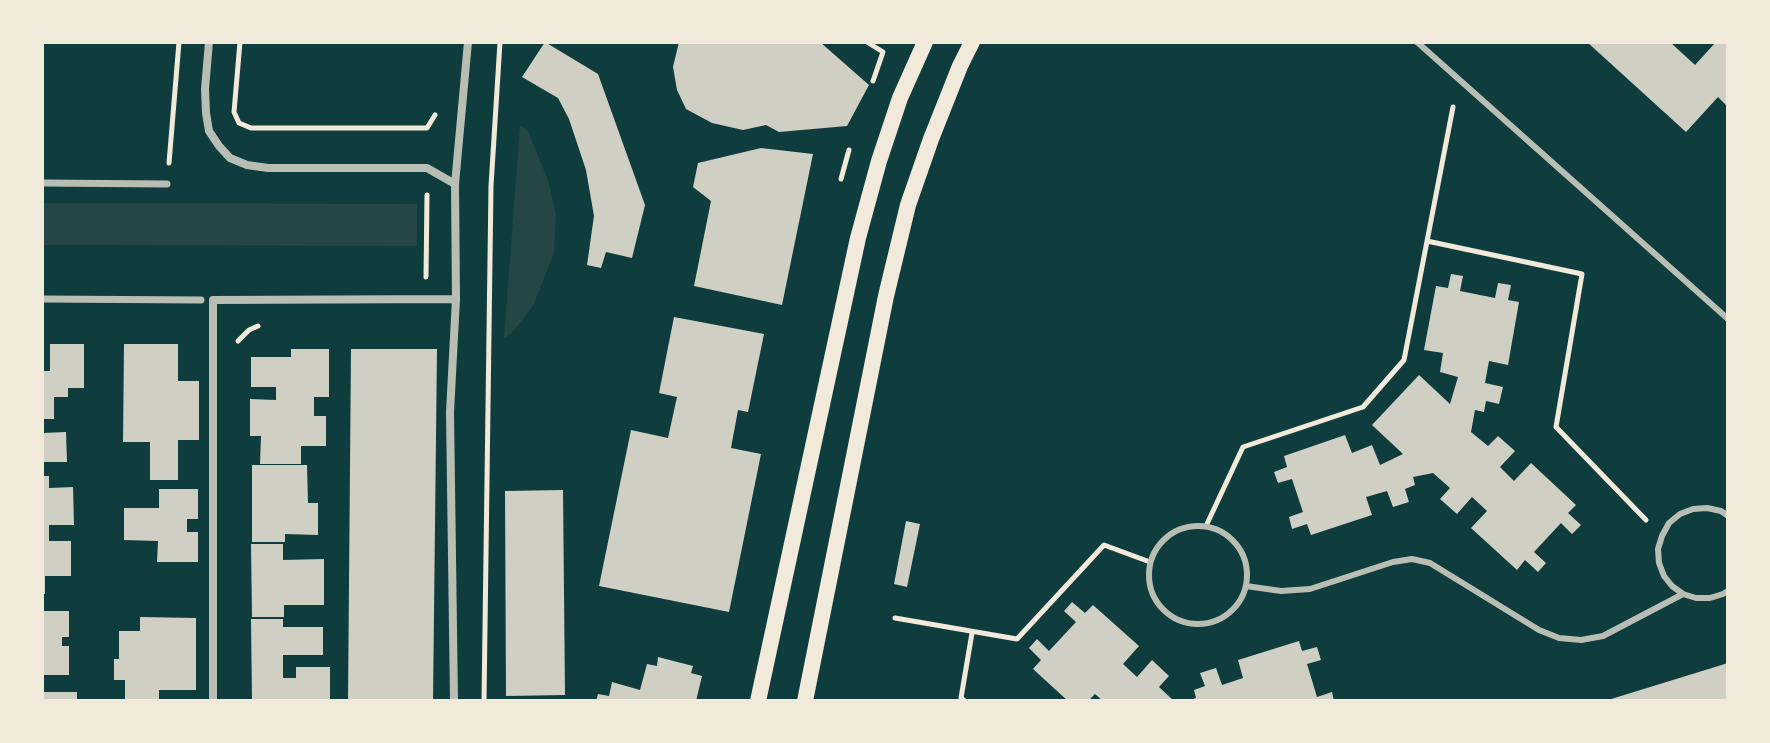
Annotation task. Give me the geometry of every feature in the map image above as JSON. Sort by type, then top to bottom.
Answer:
[{"type":"main road","points":[[758,701],[858,238],[887,136],[925,42]]},
{"type":"main road","points":[[805,701],[886,296],[908,205],[972,42]]},
{"type":"street","points":[[209,42],[205,89],[209,131],[230,158],[247,165],[268,168],[427,168],[455,184]]},
{"type":"street","points":[[454,701],[450,412],[456,299],[455,184],[468,42]]},
{"type":"street","points":[[42,183],[167,184]]},
{"type":"street","points":[[42,299],[201,300]]},
{"type":"street","points":[[213,701],[213,300],[456,299]]},
{"type":"lane","points":[[1417,42],[1728,319]]},
{"type":"lane","points":[[1728,516],[1707,508],[1680,514],[1669,523],[1658,549],[1664,576],[1683,594],[1710,598],[1728,591]]},
{"type":"lane","points":[[1191,526],[1206,526],[1221,532],[1243,554],[1246,586],[1230,611],[1216,620],[1186,622],[1160,606],[1148,577],[1150,562],[1165,538],[1191,526]]},
{"type":"lane","points":[[1246,586],[1281,591],[1310,589],[1393,562],[1412,559],[1430,563],[1539,630],[1559,638],[1581,640],[1603,636],[1683,594]]},
{"type":"path","points":[[167,184],[179,42]]},
{"type":"path","points":[[240,42],[234,112],[239,123],[251,128],[427,128]]},
{"type":"path","points":[[484,701],[491,186],[500,42]]},
{"type":"path","points":[[867,42],[883,52]]},
{"type":"path","points":[[1206,526],[1243,447],[1363,407],[1404,360],[1459,78]]},
{"type":"path","points":[[425,300],[427,128],[435,115],[437,101]]},
{"type":"path","points":[[1427,241],[1582,274],[1556,427],[1662,536]]},
{"type":"path","points":[[236,343],[249,330],[262,324]]},
{"type":"path","points":[[895,618],[1017,639],[1104,545],[1150,562]]},
{"type":"path","points":[[965,701],[961,698],[972,633]]},
{"type":"shaded area","points":[[520,126],[527,129],[548,180],[556,214],[554,253],[533,306],[512,333],[504,338]]},
{"type":"shaded area","points":[[42,203],[417,204],[417,246],[42,245]]},
{"type":"building","points":[[545,42],[598,74],[645,205],[632,258],[606,252],[601,268],[587,265],[594,216],[586,170],[569,119],[558,98],[522,77]]},
{"type":"building","points":[[679,42],[820,42],[869,85],[847,126],[779,132],[766,125],[743,130],[712,123],[686,109],[677,90],[673,67]]},
{"type":"building","points":[[1587,42],[1670,42],[1695,65],[1716,42],[1728,42],[1728,107],[1718,97],[1686,132]]},
{"type":"building","points":[[761,148],[813,154],[782,305],[694,286],[711,201],[693,187],[698,163]]},
{"type":"building","points":[[1451,274],[1463,276],[1460,291],[1495,298],[1498,283],[1511,285],[1508,300],[1519,302],[1508,365],[1489,361],[1485,383],[1503,387],[1499,404],[1486,401],[1484,412],[1475,410],[1471,432],[1488,446],[1498,436],[1515,451],[1500,467],[1514,481],[1531,463],[1576,505],[1568,513],[1581,525],[1572,534],[1561,523],[1534,552],[1546,563],[1538,572],[1525,560],[1517,570],[1471,528],[1487,511],[1472,497],[1457,514],[1440,499],[1450,488],[1433,473],[1413,477],[1415,485],[1405,489],[1409,502],[1393,507],[1387,491],[1366,497],[1372,515],[1311,535],[1307,524],[1292,529],[1289,517],[1303,512],[1292,479],[1278,483],[1274,472],[1287,467],[1284,456],[1345,435],[1352,453],[1372,445],[1380,465],[1403,454],[1372,425],[1419,375],[1450,404],[1458,377],[1440,372],[1443,353],[1424,350],[1436,286],[1448,288]]},
{"type":"building","points":[[674,317],[764,334],[748,412],[738,410],[731,448],[761,454],[729,612],[599,586],[631,430],[668,438],[677,397],[659,393]]},
{"type":"building","points":[[50,344],[84,344],[84,388],[68,388],[68,397],[54,397],[54,419],[42,419],[42,371],[50,371]]},
{"type":"building","points":[[124,344],[178,344],[178,381],[199,381],[199,440],[178,440],[178,480],[150,480],[150,442],[123,442]]},
{"type":"building","points":[[291,349],[329,349],[329,397],[314,397],[314,416],[326,416],[326,446],[301,446],[301,464],[260,464],[261,436],[250,436],[250,399],[276,400],[276,387],[251,387],[251,357],[291,357]]},
{"type":"building","points":[[351,349],[437,349],[433,701],[348,701]]},
{"type":"building","points":[[66,432],[67,462],[42,462],[42,433]]},
{"type":"building","points":[[252,465],[307,465],[308,503],[318,503],[318,535],[285,534],[285,542],[252,542]]},
{"type":"building","points":[[42,476],[49,476],[49,488],[73,487],[74,525],[49,525],[49,541],[71,541],[71,576],[45,576],[45,594],[42,594]]},
{"type":"building","points":[[159,489],[198,489],[198,519],[187,519],[187,532],[198,532],[198,562],[157,562],[158,541],[124,540],[124,508],[159,508]]},
{"type":"building","points":[[563,490],[565,695],[506,696],[505,491]]},
{"type":"building","points":[[906,521],[920,524],[907,587],[894,584]]},
{"type":"building","points":[[251,544],[283,544],[283,560],[324,559],[324,605],[284,605],[284,617],[252,617]]},
{"type":"building","points":[[1072,602],[1085,613],[1093,605],[1139,646],[1123,664],[1137,677],[1152,660],[1169,676],[1159,687],[1174,701],[1103,701],[1095,694],[1088,701],[1068,701],[1033,669],[1041,660],[1029,648],[1037,639],[1049,651],[1076,622],[1064,611]]},
{"type":"building","points":[[42,611],[69,611],[69,637],[62,637],[62,646],[69,646],[69,675],[42,675]]},
{"type":"building","points":[[140,617],[196,618],[196,690],[159,690],[159,701],[125,701],[125,680],[114,680],[114,659],[119,659],[119,631],[140,631]]},
{"type":"building","points":[[251,619],[283,619],[283,627],[323,627],[323,655],[283,655],[283,678],[296,678],[296,667],[330,667],[330,701],[252,701]]},
{"type":"building","points":[[1299,641],[1302,651],[1317,647],[1321,660],[1307,664],[1317,697],[1332,692],[1334,701],[1190,700],[1196,698],[1194,690],[1205,686],[1200,673],[1216,668],[1222,685],[1243,678],[1238,660]]},
{"type":"building","points":[[658,657],[693,666],[691,673],[702,676],[696,701],[596,701],[598,694],[609,696],[612,682],[640,690],[647,664],[657,666]]},
{"type":"building","points":[[1728,663],[1728,701],[1608,700]]},
{"type":"building","points":[[42,692],[77,692],[77,701],[42,701]]}]
